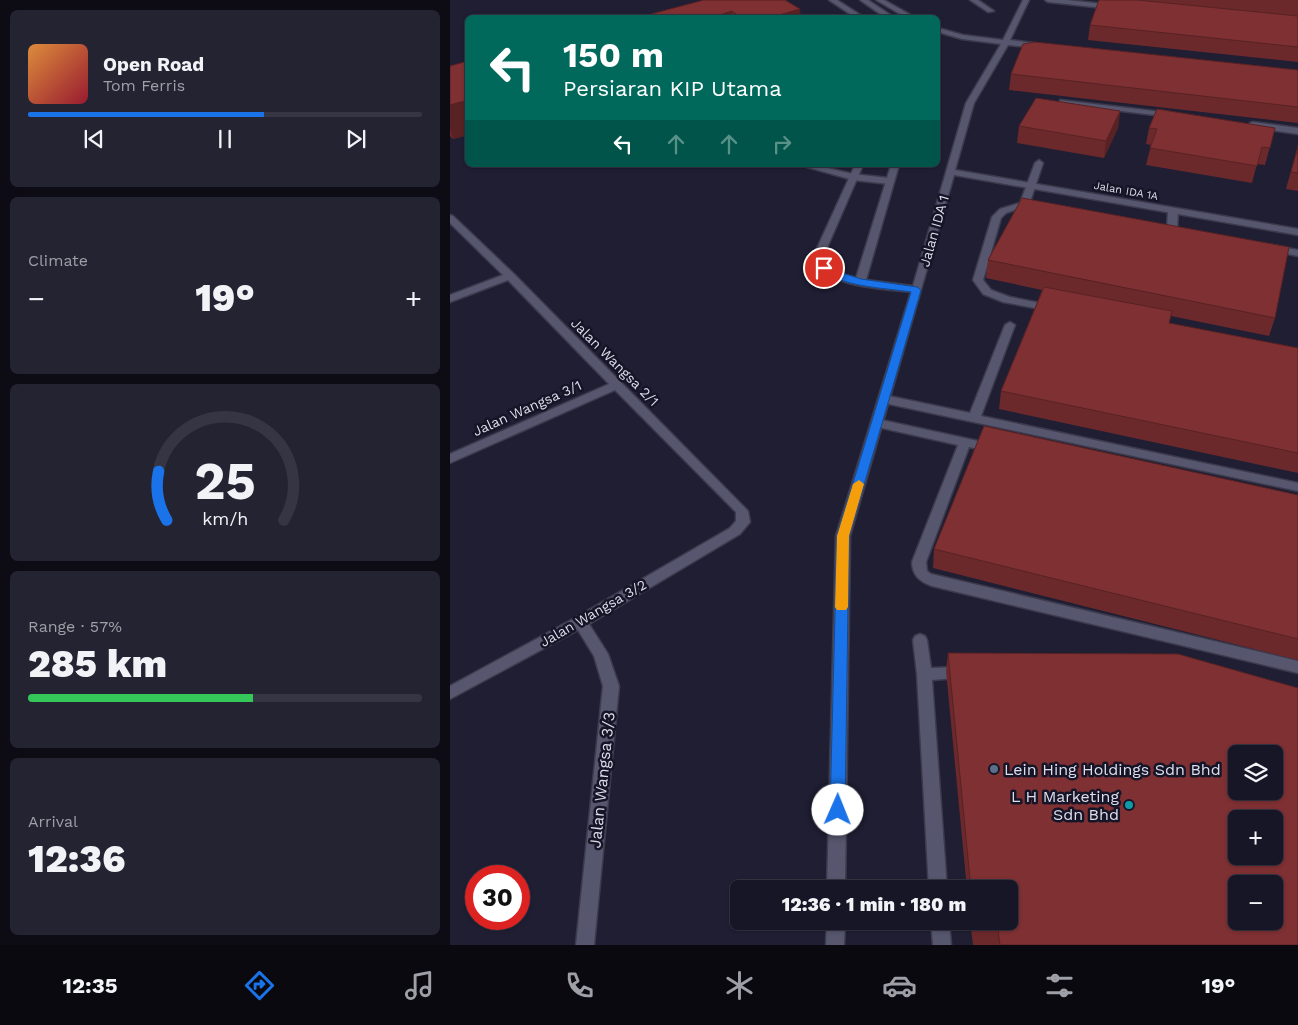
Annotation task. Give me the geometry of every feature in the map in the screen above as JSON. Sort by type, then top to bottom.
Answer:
[{"type":"street","points":[[832,0],[857,15]]},
{"type":"street","points":[[863,0],[887,15]]},
{"type":"street","points":[[879,0],[906,15]]},
{"type":"street","points":[[973,0],[990,11]]},
{"type":"street","name":"Jalan IDA 1","points":[[836,880],[843,536],[917,290],[970,103],[1006,42],[1026,0]]},
{"type":"street","points":[[1048,0],[1125,8]]},
{"type":"street","points":[[940,31],[962,37],[1049,47]]},
{"type":"street","points":[[1063,102],[1181,116]]},
{"type":"street","points":[[1239,124],[1298,130]]},
{"type":"street","points":[[1039,163],[1031,186],[1029,206],[1003,211],[997,217],[978,280],[987,292],[1007,300],[1064,310]]},
{"type":"street","points":[[812,167],[853,177],[889,181]]},
{"type":"street","points":[[858,167],[818,257],[824,268],[835,274],[860,282],[917,290]]},
{"type":"street","points":[[860,282],[889,181],[895,167]]},
{"type":"street","name":"Jalan IDA 1A","points":[[950,172],[1298,232]]},
{"type":"street","points":[[1172,231],[1173,211]]},
{"type":"street","name":"Jalan Wangsa 2/1","points":[[450,218],[510,276],[742,511],[744,522],[735,531]]},
{"type":"street","points":[[1259,246],[1298,253]]},
{"type":"street","points":[[450,299],[510,276]]},
{"type":"street","points":[[974,419],[1010,325]]},
{"type":"street","name":"Jalan Wangsa 3/1","points":[[450,459],[616,385]]},
{"type":"street","points":[[884,399],[1298,487]]},
{"type":"street","points":[[877,423],[1003,451]]},
{"type":"street","points":[[965,442],[919,562],[918,570],[923,577],[932,581],[1298,667]]},
{"type":"street","name":"Jalan Wangsa 3/2","points":[[450,693],[580,622],[735,531]]},
{"type":"street","name":"Jalan Wangsa 3/3","points":[[580,622],[601,654],[611,686],[585,945]]},
{"type":"street","points":[[920,640],[924,674],[937,880]]},
{"type":"street","points":[[924,674],[984,672]]},
{"type":"street","points":[[835,945],[836,930]]},
{"type":"street","points":[[941,930],[942,945]]},
{"type":"building","points":[[704,0],[785,0],[800,9],[779,15],[738,15],[732,11],[719,15],[647,15]]},
{"type":"building","points":[[1099,0],[1137,0],[1298,16],[1298,47],[1090,25]]},
{"type":"building","points":[[1035,42],[1298,70],[1298,107],[1011,74],[1023,44]]},
{"type":"building","points":[[465,62],[465,101],[450,105],[450,66]]},
{"type":"building","points":[[1036,98],[1120,111],[1106,141],[1019,126]]},
{"type":"building","points":[[1157,109],[1275,128],[1270,148],[1262,147],[1257,166],[1150,148],[1157,129],[1149,128]]},
{"type":"building","points":[[1298,147],[1298,173],[1291,172]]},
{"type":"building","points":[[1022,198],[1289,247],[1275,318],[988,260]]},
{"type":"building","points":[[1044,287],[1172,311],[1169,323],[1298,348],[1298,453],[1001,391]]},
{"type":"building","points":[[984,426],[1298,495],[1298,639],[934,549]]},
{"type":"building","name":"L H Marketing Sdn Bhd","points":[[948,653],[1178,654],[1298,688],[1298,945],[1000,945],[998,930],[1018,930],[1018,880],[970,880]]},
{"type":"slow traffic","points":[[842,607],[843,536],[859,484]]},
{"type":"place","name":"Lein Hing Holdings Sdn Bhd","points":[[994,769]]},
{"type":"place","name":"L H Marketing Sdn Bhd","points":[[1129,805]]},
{"type":"route","points":[[824,268],[835,274],[860,282],[917,290],[843,536],[838,810]]}]
